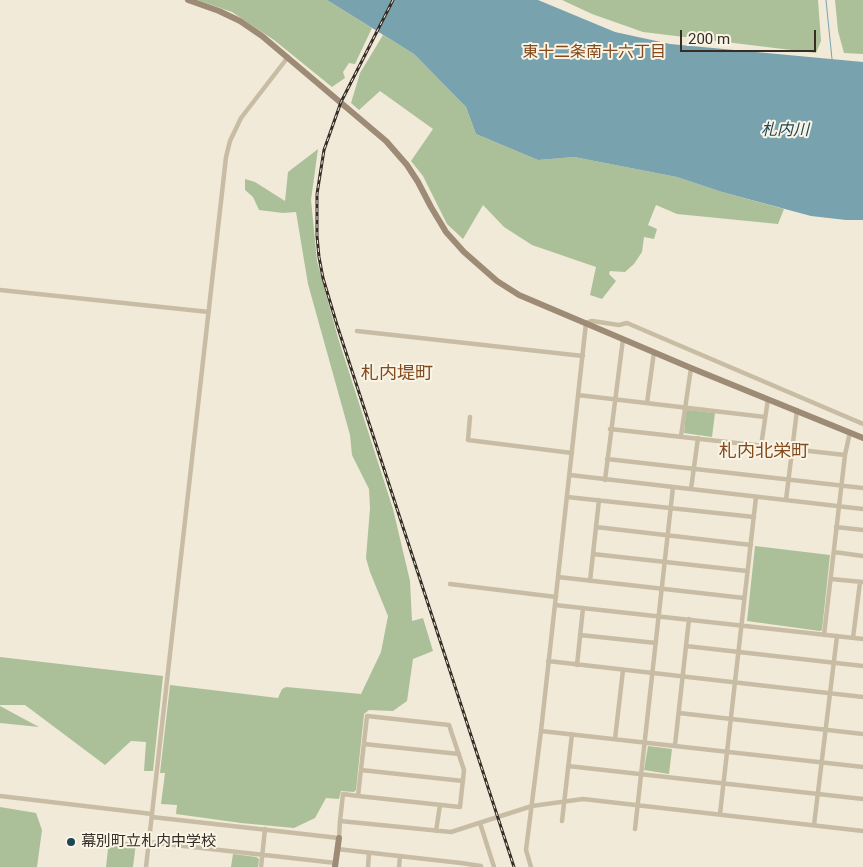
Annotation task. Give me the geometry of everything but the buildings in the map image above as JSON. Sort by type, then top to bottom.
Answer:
[{"type":"street","points":[[188,0],[240,21],[262,36],[386,141],[407,165],[446,232],[479,266],[497,281],[519,295],[863,438]]},
{"type":"street","points":[[146,867],[226,157],[230,141],[241,118],[288,57]]},
{"type":"street","points":[[0,290],[209,312]]},
{"type":"street","points":[[586,323],[592,321],[627,323],[863,424]]},
{"type":"street","points":[[531,867],[526,850],[586,323]]},
{"type":"street","points":[[357,331],[583,356]]},
{"type":"street","points":[[605,480],[610,428],[623,339]]},
{"type":"street","points":[[647,403],[654,352]]},
{"type":"street","points":[[681,436],[691,368]]},
{"type":"street","points":[[578,395],[765,416]]},
{"type":"street","points":[[761,446],[768,399]]},
{"type":"street","points":[[786,500],[797,410]]},
{"type":"street","points":[[470,417],[468,440],[572,452]]},
{"type":"street","points":[[610,428],[845,455]]},
{"type":"street","points":[[824,635],[841,485],[850,432]]},
{"type":"street","points":[[691,489],[698,438]]},
{"type":"street","points":[[607,459],[863,488]]},
{"type":"street","points":[[570,475],[863,509]]},
{"type":"street","points":[[635,829],[673,487]]},
{"type":"street","points":[[720,814],[756,496]]},
{"type":"street","points":[[567,497],[754,518]]},
{"type":"street","points":[[590,581],[599,500]]},
{"type":"street","points":[[596,527],[751,545]]},
{"type":"street","points":[[836,527],[863,530]]},
{"type":"street","points":[[834,552],[863,556]]},
{"type":"street","points":[[593,554],[747,572]]},
{"type":"street","points":[[558,577],[744,598]]},
{"type":"street","points":[[830,579],[861,582],[853,638]]},
{"type":"street","points":[[450,584],[556,597]]},
{"type":"street","points":[[555,605],[863,639]]},
{"type":"street","points":[[576,665],[583,608]]},
{"type":"street","points":[[675,746],[689,619]]},
{"type":"street","points":[[580,635],[656,643]]},
{"type":"street","points":[[814,825],[837,636]]},
{"type":"street","points":[[686,646],[863,666]]},
{"type":"street","points":[[548,661],[863,697]]},
{"type":"street","points":[[615,739],[623,670]]},
{"type":"street","points":[[679,713],[863,734]]},
{"type":"street","points":[[148,842],[335,865],[343,794],[358,796],[460,807],[464,770],[449,725],[368,716],[358,796]]},
{"type":"street","points":[[541,731],[863,767]]},
{"type":"street","points":[[562,821],[572,734]]},
{"type":"street","points":[[364,744],[459,754]]},
{"type":"street","points":[[568,766],[863,799]]},
{"type":"street","points":[[361,770],[463,781]]},
{"type":"street","points":[[0,796],[338,838]]},
{"type":"street","points":[[340,821],[436,831],[456,831],[532,806],[583,799],[863,831]]},
{"type":"street","points":[[436,831],[440,805]]},
{"type":"street","points":[[480,823],[494,867]]},
{"type":"street","points":[[261,867],[266,829]]},
{"type":"street","points":[[337,849],[481,867]]},
{"type":"street","points":[[368,867],[370,853]]},
{"type":"street","points":[[399,867],[400,856]]},
{"type":"street","points":[[430,867],[431,860]]},
{"type":"green space","points":[[197,0],[327,0],[372,28],[355,64],[349,63],[343,72],[345,78],[332,87],[274,40],[232,12]]},
{"type":"green space","points":[[562,0],[818,0],[821,41],[816,53],[643,32],[592,14]]},
{"type":"green space","points":[[835,0],[863,0],[863,54],[844,53],[838,31]]},
{"type":"green space","points":[[383,35],[414,54],[466,107],[476,134],[538,160],[574,157],[677,177],[784,209],[778,224],[677,214],[656,205],[648,225],[657,229],[654,239],[644,237],[642,252],[634,264],[625,272],[610,271],[609,274],[616,281],[602,299],[590,295],[596,267],[532,245],[504,227],[483,205],[463,239],[447,224],[423,176],[411,161],[433,129],[380,91],[359,110],[351,103],[360,73]]},
{"type":"green space","points":[[318,149],[311,200],[317,261],[338,338],[393,509],[410,581],[412,621],[423,618],[433,651],[413,659],[407,701],[393,711],[369,710],[364,714],[356,790],[354,792],[341,791],[339,799],[326,798],[315,818],[294,828],[176,814],[177,805],[161,804],[165,773],[160,773],[170,685],[278,698],[282,689],[286,687],[361,694],[381,652],[388,616],[366,558],[370,508],[369,489],[352,455],[350,435],[308,284],[296,212],[283,213],[259,210],[253,197],[245,190],[245,179],[255,182],[285,201],[288,172]]},
{"type":"green space","points":[[686,411],[715,413],[712,437],[684,433]]},
{"type":"green space","points":[[755,546],[830,555],[822,630],[747,621]]},
{"type":"green space","points":[[0,657],[163,676],[153,771],[144,771],[146,742],[131,741],[105,765],[25,705],[0,705]]},
{"type":"green space","points":[[0,706],[39,727],[0,723]]},
{"type":"green space","points":[[648,746],[672,749],[669,774],[644,770]]},
{"type":"green space","points":[[0,807],[36,813],[42,830],[37,867],[0,867]]},
{"type":"green space","points":[[109,840],[136,843],[133,867],[106,867]]},
{"type":"green space","points":[[233,854],[256,857],[259,859],[258,867],[231,867]]},
{"type":"water","name":"札内川","points":[[327,0],[538,0],[615,32],[670,44],[863,62],[863,220],[811,216],[722,192],[677,177],[574,157],[538,160],[476,134],[466,107],[414,54]]},
{"type":"waterway","points":[[826,0],[832,59]]},
{"type":"railway","points":[[393,0],[341,102],[324,150],[317,194],[319,257],[323,278],[337,325],[514,867]]},
{"type":"place","name":"幕別町立札内中学校","points":[[71,842]]},
{"type":"district","name":"東十二条南十六丁目","points":[[594,53]]},
{"type":"district","name":"札内堤町","points":[[397,374]]},
{"type":"district","name":"札内北栄町","points":[[764,452]]}]
